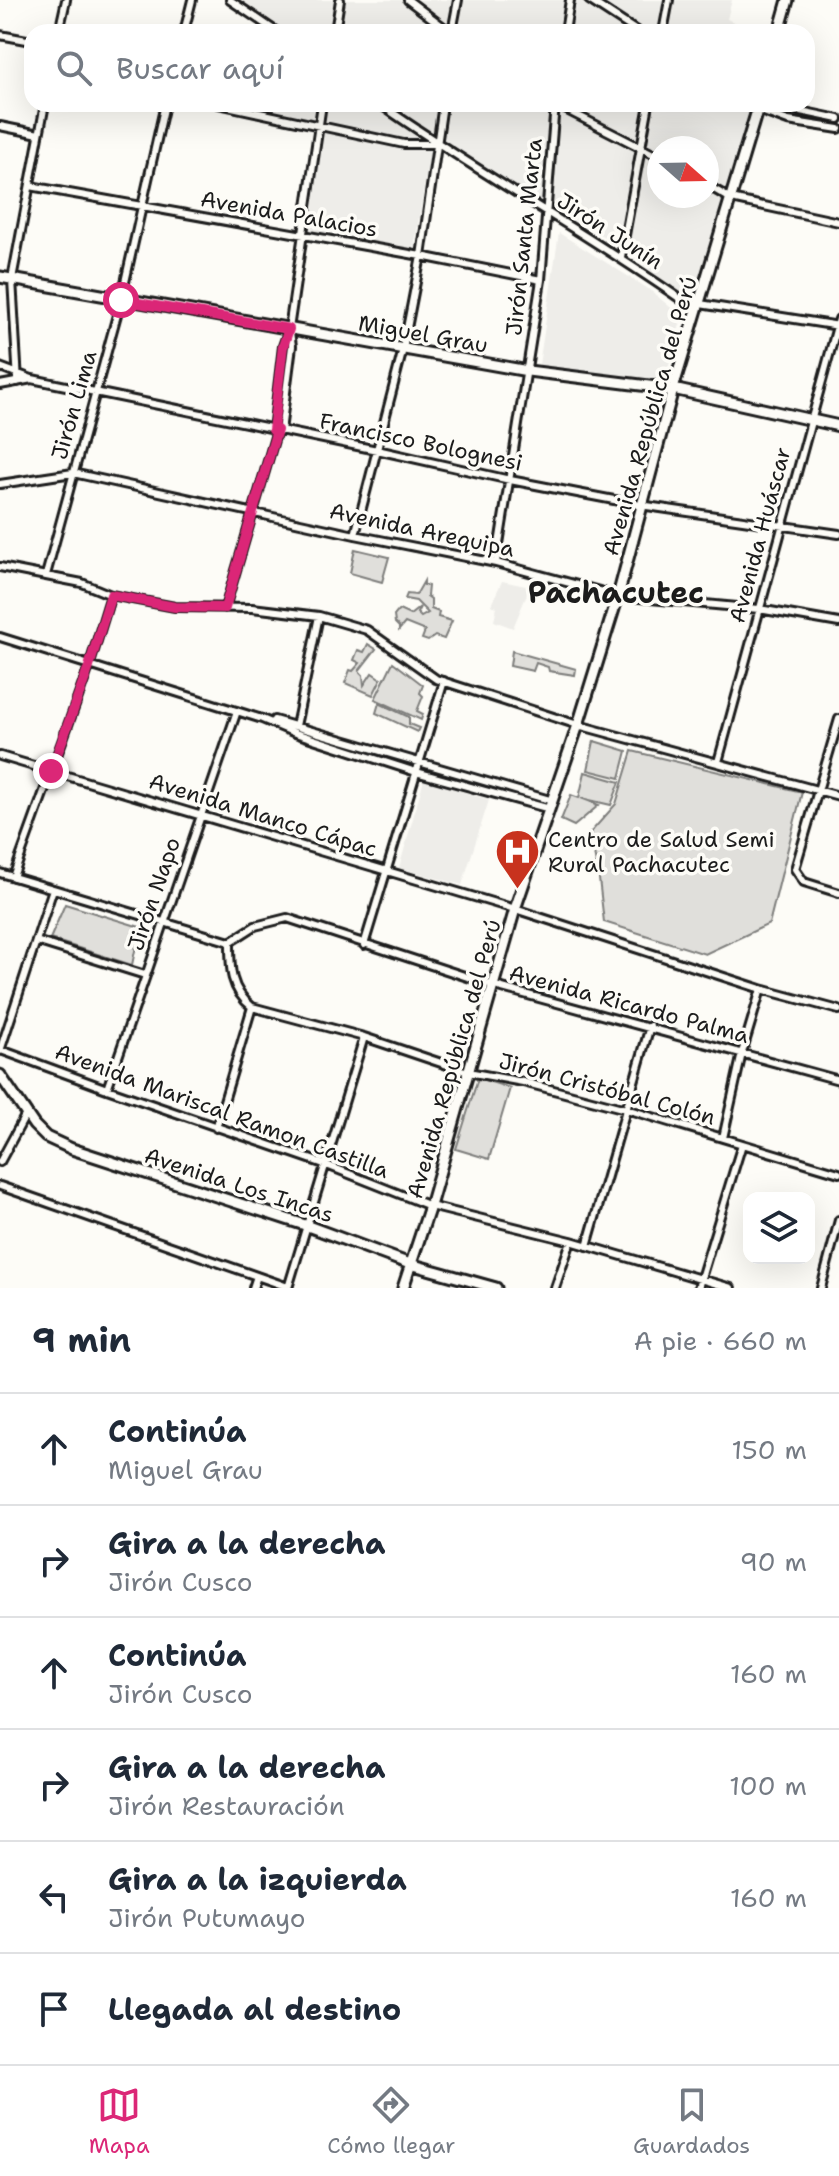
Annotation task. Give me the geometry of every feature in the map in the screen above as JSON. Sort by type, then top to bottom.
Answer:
[{"type":"street","points":[[61,24],[66,0]]},
{"type":"street","points":[[186,24],[192,0]]},
{"type":"street","points":[[230,0],[265,24]]},
{"type":"street","points":[[336,24],[340,0]]},
{"type":"street","points":[[408,0],[440,24]]},
{"type":"street","points":[[453,24],[458,0]]},
{"type":"street","points":[[566,24],[570,0]]},
{"type":"street","points":[[589,0],[626,24]]},
{"type":"street","points":[[664,24],[669,0]]},
{"type":"street","points":[[781,24],[788,0]]},
{"type":"street","points":[[0,35],[24,40]]},
{"type":"street","points":[[18,382],[12,279],[43,112]]},
{"type":"street","name":"Jirón Lima","points":[[46,575],[121,300],[163,112]]},
{"type":"street","points":[[256,112],[410,146],[437,144]]},
{"type":"street","points":[[225,608],[277,430],[292,346],[289,329],[320,112]]},
{"type":"street","name":"Jirón Junín","points":[[391,112],[437,144],[621,257],[689,305],[838,323]]},
{"type":"street","points":[[355,535],[403,349],[421,256],[442,112]]},
{"type":"street","name":"Jirón Santa Marta","points":[[496,563],[541,280],[554,112]]},
{"type":"street","points":[[571,112],[647,150]]},
{"type":"street","points":[[621,257],[647,112]]},
{"type":"street","name":"Avenida República del Perú","points":[[403,1288],[430,1206],[515,909],[552,805],[618,596],[673,389],[759,112]]},
{"type":"street","points":[[772,112],[788,121],[839,129]]},
{"type":"street","points":[[797,112],[839,119]]},
{"type":"street","points":[[0,126],[39,134]]},
{"type":"street","name":"Avenida Palacios","points":[[30,186],[541,280]]},
{"type":"street","points":[[719,192],[731,199],[839,222]]},
{"type":"street","name":"Miguel Grau","points":[[0,277],[528,371],[673,389],[839,426]]},
{"type":"street","name":"Avenida Huáscar","points":[[718,762],[838,323]]},
{"type":"street","name":"Francisco Bolognesi","points":[[0,367],[32,379],[510,480],[640,505],[839,534]]},
{"type":"street","points":[[0,385],[32,379]]},
{"type":"street","name":"Avenida Arequipa","points":[[0,484],[73,473],[496,563],[618,596],[759,609],[839,623]]},
{"type":"street","points":[[0,567],[82,583],[111,595],[175,607],[319,616],[367,630],[436,679],[578,725],[839,796]]},
{"type":"street","points":[[13,877],[89,667],[111,595]]},
{"type":"street","points":[[296,729],[319,616]]},
{"type":"street","points":[[0,637],[262,719],[420,761],[552,805]]},
{"type":"street","points":[[364,945],[444,681]]},
{"type":"street","name":"Jirón Napo","points":[[107,1089],[237,711]]},
{"type":"street","points":[[839,719],[795,869],[804,882],[839,893]]},
{"type":"street","points":[[296,729],[416,772],[552,805]]},
{"type":"street","name":"Avenida Manco Cápac","points":[[0,756],[515,909],[761,989],[839,1008]]},
{"type":"street","points":[[0,873],[230,942],[230,976],[244,1000],[252,1007],[216,1128]]},
{"type":"street","points":[[1,1050],[53,889]]},
{"type":"street","name":"Avenida Ricardo Palma","points":[[230,942],[255,926],[287,918],[495,986],[839,1080]]},
{"type":"street","points":[[36,941],[145,975]]},
{"type":"street","points":[[723,1138],[742,1053],[761,989]]},
{"type":"street","name":"Jirón Cristóbal Colón","points":[[252,1007],[364,1037],[468,1072],[523,1082],[626,1109],[839,1173]]},
{"type":"street","points":[[587,1246],[650,1026]]},
{"type":"street","points":[[0,1186],[288,1287],[364,1037]]},
{"type":"street","name":"Avenida Mariscal Ramon Castilla","points":[[1,1050],[324,1164],[430,1206],[571,1241],[731,1288]]},
{"type":"street","name":"Avenida Los Incas","points":[[0,1075],[46,1137],[72,1149],[305,1225],[410,1264],[496,1288]]},
{"type":"street","points":[[0,1162],[26,1114]]},
{"type":"street","points":[[698,1288],[742,1144]]},
{"type":"street","points":[[821,1288],[839,1220]]},
{"type":"street","points":[[555,1288],[571,1241]]},
{"type":"street","points":[[253,1288],[257,1276]]},
{"type":"shaded area","points":[[238,0],[732,0],[727,19],[738,24],[270,24]]},
{"type":"shaded area","points":[[272,112],[749,112],[697,296],[688,300],[617,244],[535,198],[433,134],[414,249],[305,230],[315,122]]},
{"type":"shaded area","points":[[559,233],[650,290],[682,317],[664,384],[539,365]]},
{"type":"shaded area","points":[[355,549],[389,557],[382,582],[350,573]]},
{"type":"shaded area","points":[[424,581],[424,585],[428,586],[431,609],[439,612],[438,617],[452,621],[444,639],[435,636],[428,641],[422,639],[425,631],[405,623],[399,630],[395,623],[394,616],[399,610],[410,615],[420,607],[417,613],[421,617],[428,613],[416,601],[405,599],[407,594],[416,595]]},
{"type":"shaded area","points":[[502,581],[530,587],[513,628],[494,621],[497,607],[491,605]]},
{"type":"shaded area","points":[[368,644],[376,649],[359,671],[363,675],[364,685],[372,673],[381,679],[373,695],[345,683],[350,670],[353,671],[360,663],[354,660],[358,650],[364,652]]},
{"type":"shaded area","points":[[512,651],[576,669],[575,675],[549,671],[548,667],[536,663],[533,671],[510,666]]},
{"type":"shaded area","points":[[393,662],[423,685],[420,693],[423,696],[417,711],[423,714],[421,720],[375,699]]},
{"type":"shaded area","points":[[379,703],[409,717],[409,724],[419,728],[417,732],[376,713]]},
{"type":"shaded area","points":[[594,741],[627,751],[620,778],[588,770]]},
{"type":"shaded area","points":[[632,751],[802,792],[769,924],[705,954],[604,922],[590,833],[616,804]]},
{"type":"shaded area","points":[[585,772],[620,782],[611,805],[581,798],[599,805],[574,826],[561,820],[571,795],[579,798]]},
{"type":"shaded area","points":[[424,779],[489,800],[462,885],[399,868]]},
{"type":"shaded area","points":[[65,904],[140,927],[132,965],[50,939]]},
{"type":"shaded area","points":[[478,1078],[510,1088],[489,1159],[456,1149]]},
{"type":"place","name":"Centro de Salud Semi Rural Pachacutec","points":[[517,891]]},
{"type":"district","name":"Pachacutec","points":[[616,592]]},
{"type":"route","points":[[51,771],[89,667],[111,595],[175,607],[225,608],[277,430],[273,430],[283,346],[289,329],[121,300]]}]
